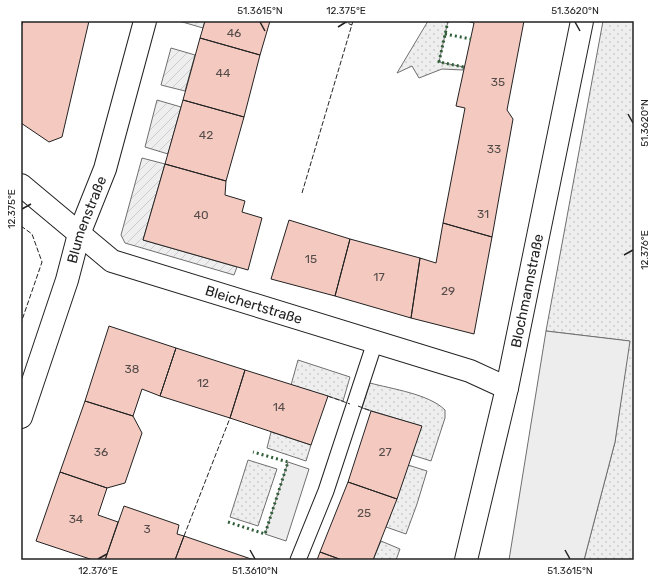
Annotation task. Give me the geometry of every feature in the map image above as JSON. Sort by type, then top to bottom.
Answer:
[{"type":"street","name":"Blumenstraße","points":[[21,417],[67,280],[79,234],[105,169],[145,21]]},
{"type":"street","name":"Blochmannstraße","points":[[466,560],[507,388],[582,21]]},
{"type":"street","name":"Bleichertstraße","points":[[21,185],[30,190],[112,261],[470,371],[507,388]]},
{"type":"lane","points":[[298,560],[326,491],[375,342]]},
{"type":"shaded area","points":[[179,21],[205,21],[203,28]]},
{"type":"shaded area","points":[[428,21],[448,21],[439,62],[464,67],[463,70],[442,69],[419,78],[412,66],[397,73]]},
{"type":"shaded area","points":[[603,21],[634,21],[634,560],[584,560],[615,442],[629,341],[546,331]]},
{"type":"shaded area","points":[[171,48],[195,55],[185,91],[161,85]]},
{"type":"shaded area","points":[[157,100],[181,107],[168,154],[145,147]]},
{"type":"shaded area","points":[[142,158],[165,164],[143,240],[237,267],[234,275],[125,243],[121,235]]},
{"type":"shaded area","points":[[546,331],[630,341],[615,442],[584,560],[509,560]]},
{"type":"shaded area","points":[[298,360],[350,377],[343,401],[291,385]]},
{"type":"shaded area","points":[[370,383],[420,396],[438,404],[445,410],[445,418],[431,461],[412,455],[421,426],[362,408]]},
{"type":"shaded area","points":[[271,432],[311,445],[306,461],[267,448]]},
{"type":"shaded area","points":[[248,460],[277,469],[258,526],[230,517]]},
{"type":"shaded area","points":[[288,462],[309,469],[286,541],[265,534]]},
{"type":"shaded area","points":[[408,465],[427,471],[406,534],[386,527]]},
{"type":"shaded area","points":[[381,541],[400,549],[396,560],[373,560]]},
{"type":"building","points":[[23,21],[89,21],[62,137],[49,142],[21,123],[21,27]]},
{"type":"building","points":[[205,21],[270,21],[260,55],[200,38]]},
{"type":"building","points":[[467,21],[524,21],[507,110],[513,119],[492,237],[443,223],[465,108],[456,106],[474,23]]},
{"type":"building","points":[[200,38],[260,55],[244,117],[183,100]]},
{"type":"building","points":[[183,100],[244,117],[226,181],[165,164]]},
{"type":"building","points":[[165,164],[226,181],[225,195],[245,201],[242,212],[262,218],[248,270],[143,240]]},
{"type":"building","points":[[289,220],[350,239],[335,296],[271,279]]},
{"type":"building","points":[[443,223],[492,237],[474,334],[411,318],[420,258],[436,263]]},
{"type":"building","points":[[350,239],[420,258],[411,318],[335,296]]},
{"type":"building","points":[[109,326],[176,348],[160,396],[142,389],[133,416],[85,401]]},
{"type":"building","points":[[176,348],[245,370],[230,418],[160,396]]},
{"type":"building","points":[[245,370],[328,396],[311,445],[230,418]]},
{"type":"building","points":[[85,401],[133,416],[142,433],[125,483],[107,488],[60,472]]},
{"type":"building","points":[[371,411],[422,426],[397,499],[348,482]]},
{"type":"building","points":[[60,472],[107,488],[98,515],[118,522],[105,560],[93,560],[36,541]]},
{"type":"building","points":[[348,482],[397,499],[373,560],[342,560],[320,552]]},
{"type":"building","points":[[124,506],[179,525],[177,534],[184,536],[175,560],[105,560]]},
{"type":"building","points":[[184,536],[254,560],[175,560]]},
{"type":"building","points":[[320,552],[342,560],[317,560]]},
{"type":"hedge","points":[[448,21],[439,62],[464,67]]},
{"type":"hedge","points":[[445,34],[471,39]]},
{"type":"hedge","points":[[228,522],[265,534],[288,462],[253,452]]},
{"type":"fence","points":[[342,21],[352,25]]},
{"type":"fence","points":[[302,193],[353,21]]},
{"type":"fence","points":[[21,226],[32,234],[42,262],[21,323]]},
{"type":"fence","points":[[328,396],[350,404]]},
{"type":"fence","points":[[358,406],[371,411]]},
{"type":"fence","points":[[184,536],[230,418]]}]
